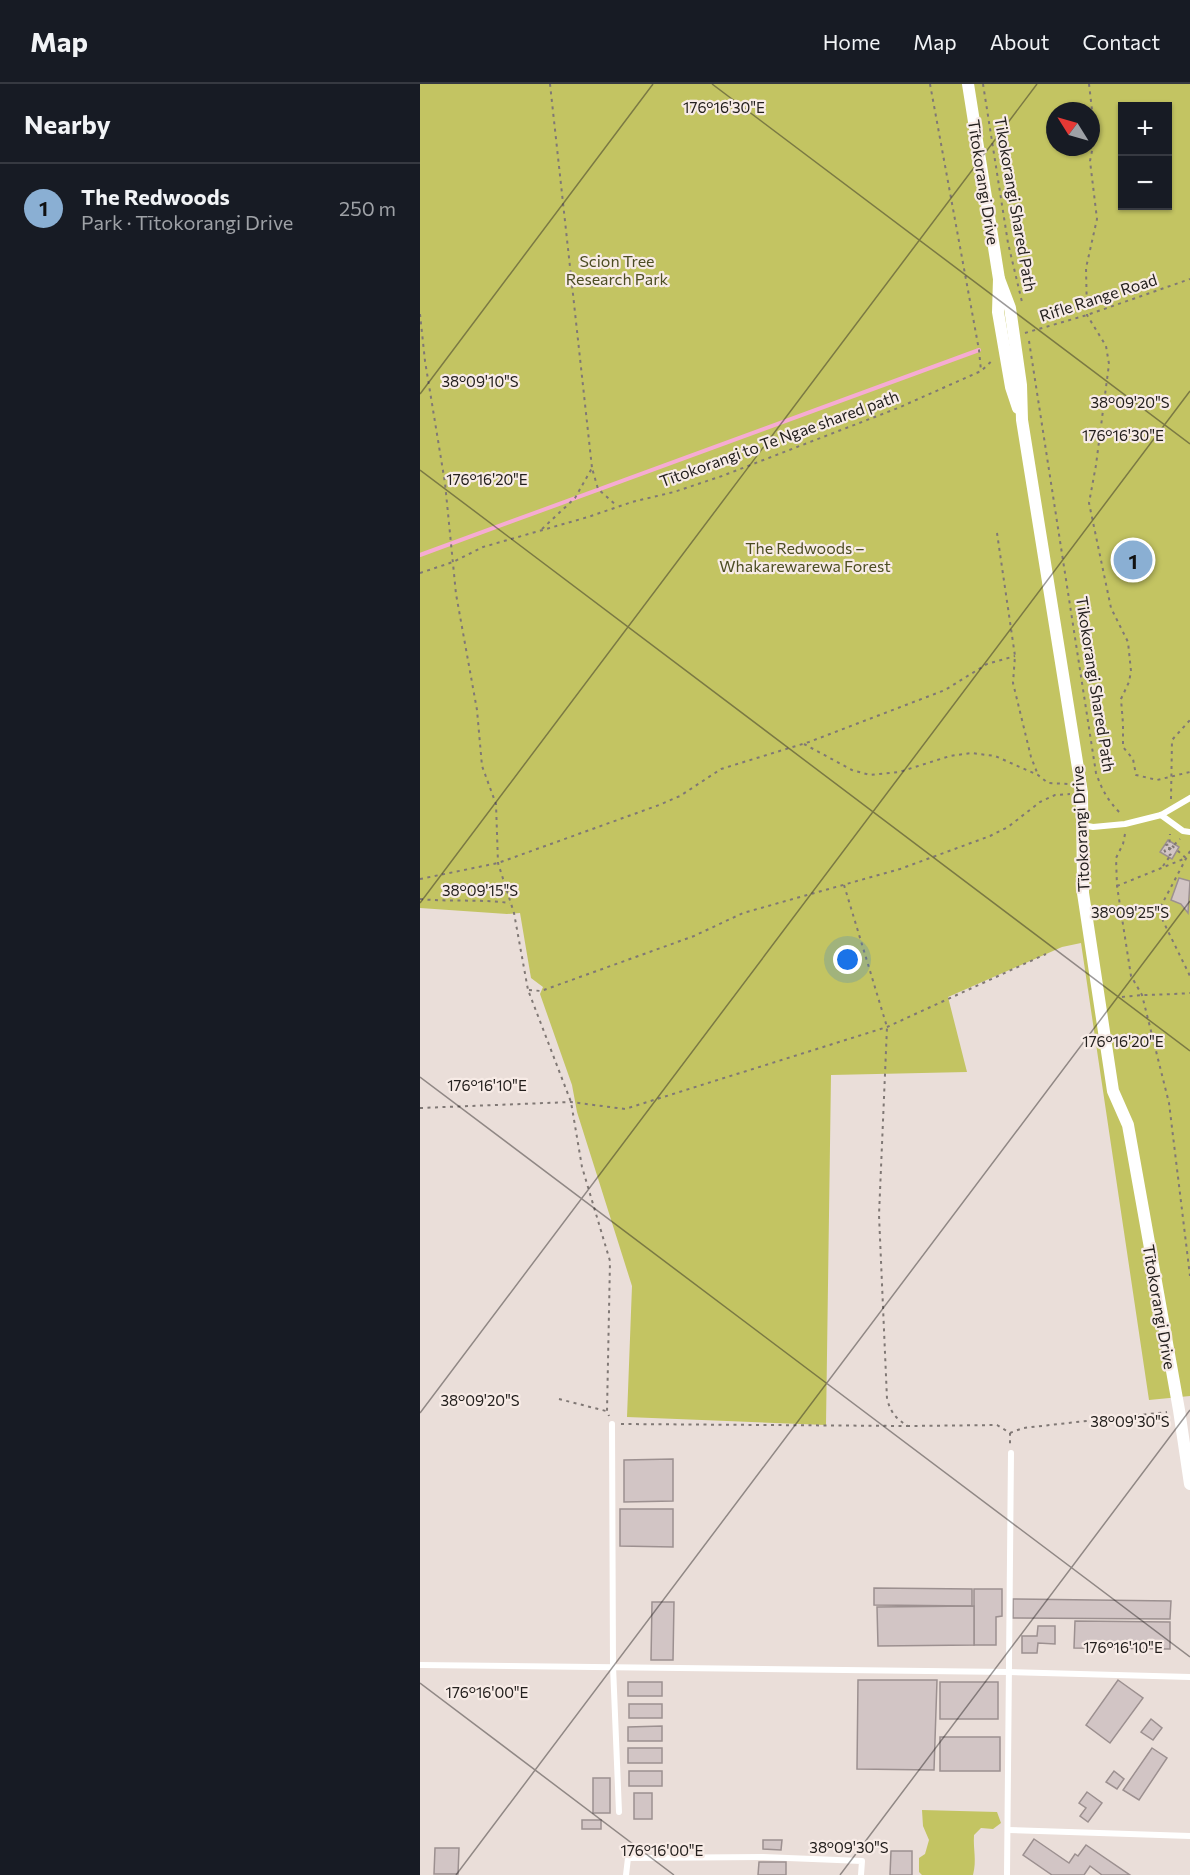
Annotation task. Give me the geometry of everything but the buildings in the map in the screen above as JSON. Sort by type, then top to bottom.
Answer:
[{"type":"street","name":"Tītokorangi Drive","points":[[968,84],[999,279],[998,312],[1011,387],[1022,420]]},
{"type":"street","name":"Tītokorangi Drive","points":[[999,279],[1010,308],[1021,385],[1022,420],[1081,789],[1083,892],[1113,1091],[1128,1125],[1190,1484]]},
{"type":"lane","points":[[1082,825],[1093,827],[1125,824],[1161,814],[1190,798]]},
{"type":"lane","points":[[1161,814],[1179,830],[1190,832]]},
{"type":"lane","points":[[612,1424],[613,1666],[620,1812]]},
{"type":"lane","points":[[1007,1875],[1011,1453]]},
{"type":"lane","points":[[420,1665],[1009,1672],[1190,1677]]},
{"type":"lane","points":[[1008,1830],[1190,1836]]},
{"type":"lane","points":[[626,1875],[628,1858],[763,1857],[862,1861],[861,1875]]},
{"type":"path","points":[[550,84],[592,468],[598,489],[618,507]]},
{"type":"path","points":[[930,84],[981,371]]},
{"type":"path","name":"Tikokorangi Shared Path","points":[[983,84],[1008,243],[1024,311]]},
{"type":"path","points":[[1089,84],[1095,136],[1090,161],[1097,219],[1086,268],[1087,315],[1106,346],[1109,364],[1089,503],[1111,608],[1128,642],[1131,671],[1121,699],[1123,747],[1133,759],[1136,775],[1157,780],[1190,772]]},
{"type":"path","name":"Rifle Range Road","points":[[1014,336],[1087,315],[1190,279]]},
{"type":"path","points":[[420,314],[425,361],[445,483],[456,594],[477,710],[482,766],[496,804],[498,863],[511,903],[528,990],[571,1102],[582,1167],[610,1261],[607,1411],[612,1424],[997,1425],[1010,1433],[1023,1428],[1150,1416],[1179,1410]]},
{"type":"path","name":"Tikokorangi Shared Path","points":[[1027,332],[1099,780],[1108,801],[1120,813],[1125,824]]},
{"type":"path","name":"Tītokorangi to Te Ngae shared path","points":[[420,573],[453,562],[483,547],[722,476],[898,408],[981,371],[995,359]]},
{"type":"path","points":[[540,531],[576,498],[592,468]]},
{"type":"path","points":[[997,533],[1015,656],[1013,683],[1031,757],[1038,775]]},
{"type":"path","points":[[420,879],[498,863],[669,801],[721,770],[804,744],[945,690],[987,664],[1015,656]]},
{"type":"path","points":[[1170,806],[1172,740],[1190,720]]},
{"type":"path","points":[[804,744],[852,770],[870,775],[899,772],[950,756],[971,753],[995,756],[1038,775],[1048,783],[1081,789]]},
{"type":"path","points":[[528,990],[541,991],[694,936],[743,913],[900,869],[990,836],[1008,827],[1040,802],[1055,795],[1081,789],[1099,780]]},
{"type":"path","points":[[1125,824],[1123,844],[1116,858],[1117,886],[1131,976],[1142,995],[1169,1103],[1190,1276]]},
{"type":"path","points":[[1170,828],[1169,849],[1174,852],[1168,855],[1164,849],[1169,844],[1175,848],[1186,858]]},
{"type":"path","points":[[1161,868],[1175,848]]},
{"type":"path","points":[[1190,851],[1161,906],[1162,921],[1190,976]]},
{"type":"path","points":[[1117,886],[1186,858]]},
{"type":"path","points":[[844,885],[887,1027],[879,1215],[886,1399],[897,1420],[908,1426]]},
{"type":"path","points":[[420,899],[494,900],[511,903]]},
{"type":"path","points":[[420,1108],[571,1102],[625,1109],[887,1027],[1046,954]]},
{"type":"path","points":[[1122,997],[1190,993]]},
{"type":"path","points":[[559,1400],[607,1411]]},
{"type":"green space","name":"The Redwoods – Whakarewarewa Forest","points":[[420,84],[1190,84],[1190,1396],[1149,1400],[1081,943],[1062,947],[948,997],[967,1072],[831,1075],[826,1425],[627,1417],[632,1286],[577,1112],[572,1085],[540,994],[543,987],[531,978],[520,913],[420,908]]},
{"type":"green space","points":[[922,1810],[997,1812],[1001,1823],[993,1829],[981,1828],[974,1835],[973,1875],[922,1875],[919,1872],[919,1858],[925,1854],[929,1840],[923,1826]]},
{"type":"waterway","points":[[420,555],[979,350]]},
{"type":"place","name":"The Redwoods","points":[[1133,560]]},
{"type":"park label","name":"Scion Tree Research Park","points":[[617,269]]}]
